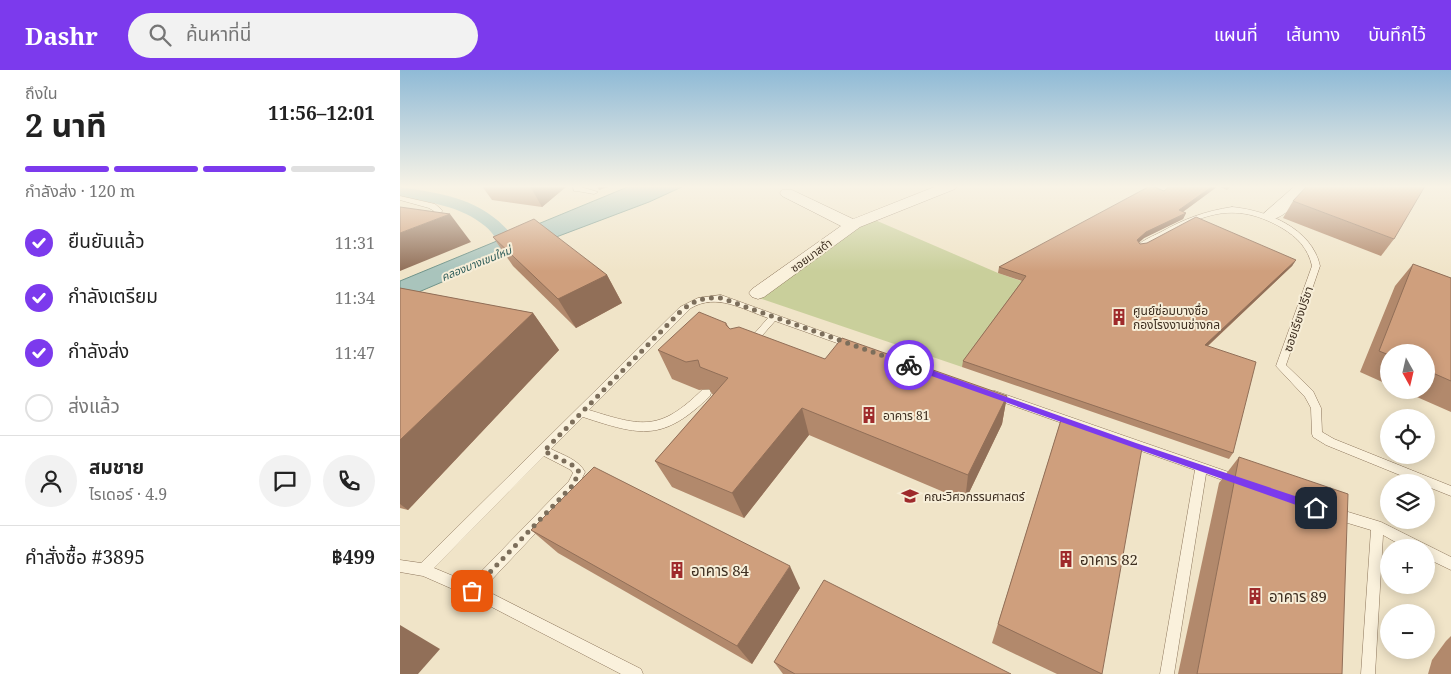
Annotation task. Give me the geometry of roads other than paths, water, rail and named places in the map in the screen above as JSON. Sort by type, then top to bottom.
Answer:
[{"type":"street","points":[[830,214],[855,224]]},
{"type":"street","name":"ซอยมาสด้า","points":[[758,293],[855,224],[880,214]]},
{"type":"lane","points":[[431,222],[437,214]]},
{"type":"lane","name":"ซอยเรียงปรีชา","points":[[1141,246],[1192,217],[1203,214]]},
{"type":"lane","name":"ซอยเรียงปรีชา","points":[[1260,214],[1269,216],[1300,237],[1315,255],[1316,266],[1281,366],[1309,394],[1316,408],[1316,434],[1330,442],[1451,492]]},
{"type":"lane","points":[[424,570],[683,309],[695,301],[707,297],[721,298],[858,347]]},
{"type":"lane","points":[[742,352],[773,318]]},
{"type":"lane","points":[[980,390],[1246,484]]},
{"type":"lane","points":[[582,412],[625,426],[639,428],[655,426],[673,420],[690,410],[706,393]]},
{"type":"lane","points":[[472,591],[573,485],[578,477],[579,472],[576,467],[544,451]]},
{"type":"lane","points":[[1167,674],[1201,469]]},
{"type":"lane","points":[[1324,510],[1377,526],[1402,539]]},
{"type":"lane","points":[[1368,674],[1377,526]]},
{"type":"lane","points":[[1435,556],[1451,564]]},
{"type":"lane","points":[[400,566],[424,570],[493,600],[636,674]]},
{"type":"water","name":"คลองบางเขนใหม่","points":[[562,214],[617,214],[482,265],[400,300],[400,281]]},
{"type":"waterway","points":[[480,214],[493,224],[513,248]]},
{"type":"place","name":"ศูนย์ซ่อมบางซื่อ กองโรงงานช่างกล","points":[[1119,317]]},
{"type":"place","name":"อาคาร 81","points":[[869,415]]},
{"type":"place","name":"คณะวิศวกรรมศาสตร์","points":[[910,496]]},
{"type":"place","name":"อาคาร 82","points":[[1066,559]]},
{"type":"place","name":"อาคาร 84","points":[[677,570]]},
{"type":"place","name":"อาคาร 89","points":[[1255,596]]}]
